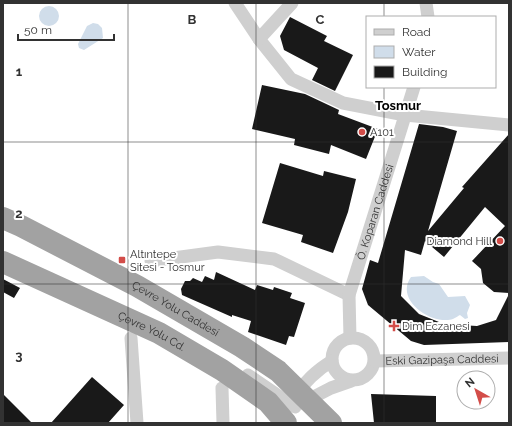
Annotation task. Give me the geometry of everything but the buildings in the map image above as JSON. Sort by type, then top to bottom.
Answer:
[{"type":"highway","name":"Çevre Yolu Caddesi","points":[[3,218],[137,286],[242,347],[278,371],[297,405],[331,423]]},
{"type":"highway","name":"Çevre Yolu Cd.","points":[[3,262],[159,333],[222,370],[268,402],[297,405]]},
{"type":"street","points":[[235,3],[259,39],[291,79],[343,102],[405,115],[509,125]]},
{"type":"street","points":[[259,39],[292,3]]},
{"type":"street","points":[[426,3],[428,16]]},
{"type":"street","name":"Ö. Koparan Caddesi","points":[[350,338],[349,295],[414,88]]},
{"type":"street","points":[[151,261],[218,252],[274,259],[349,295]]},
{"type":"street","points":[[132,338],[137,423]]},
{"type":"street","points":[[356,338],[368,343],[374,354],[375,361],[374,367],[364,378],[351,380],[344,379],[338,374],[332,361],[334,349],[338,344],[343,340],[356,338]]},
{"type":"street","name":"Eski Gazipaşa Caddesi","points":[[375,361],[509,358]]},
{"type":"street","points":[[295,423],[294,418],[297,405],[324,365],[332,361]]},
{"type":"street","points":[[297,405],[351,380]]},
{"type":"street","points":[[222,388],[223,423]]},
{"type":"water","points":[[45,6],[53,6],[59,12],[59,20],[53,26],[45,26],[39,20],[39,12]]},
{"type":"water","points":[[93,23],[98,24],[102,28],[103,38],[84,50],[79,48],[78,44],[87,26]]},
{"type":"water","points":[[424,276],[439,284],[448,297],[465,296],[470,305],[467,313],[468,318],[465,319],[460,315],[451,320],[440,320],[423,313],[416,308],[410,301],[407,293],[407,285],[411,277]]},
{"type":"place","name":"A101","points":[[362,132]]},
{"type":"place","name":"Diamond Hill","points":[[500,241]]},
{"type":"place","name":"Altıntepe Sitesi - Tosmur","points":[[122,260]]},
{"type":"place","name":"Dim Eczanesi","points":[[394,326]]},
{"type":"district","name":"Tosmur","points":[[398,105]]}]
